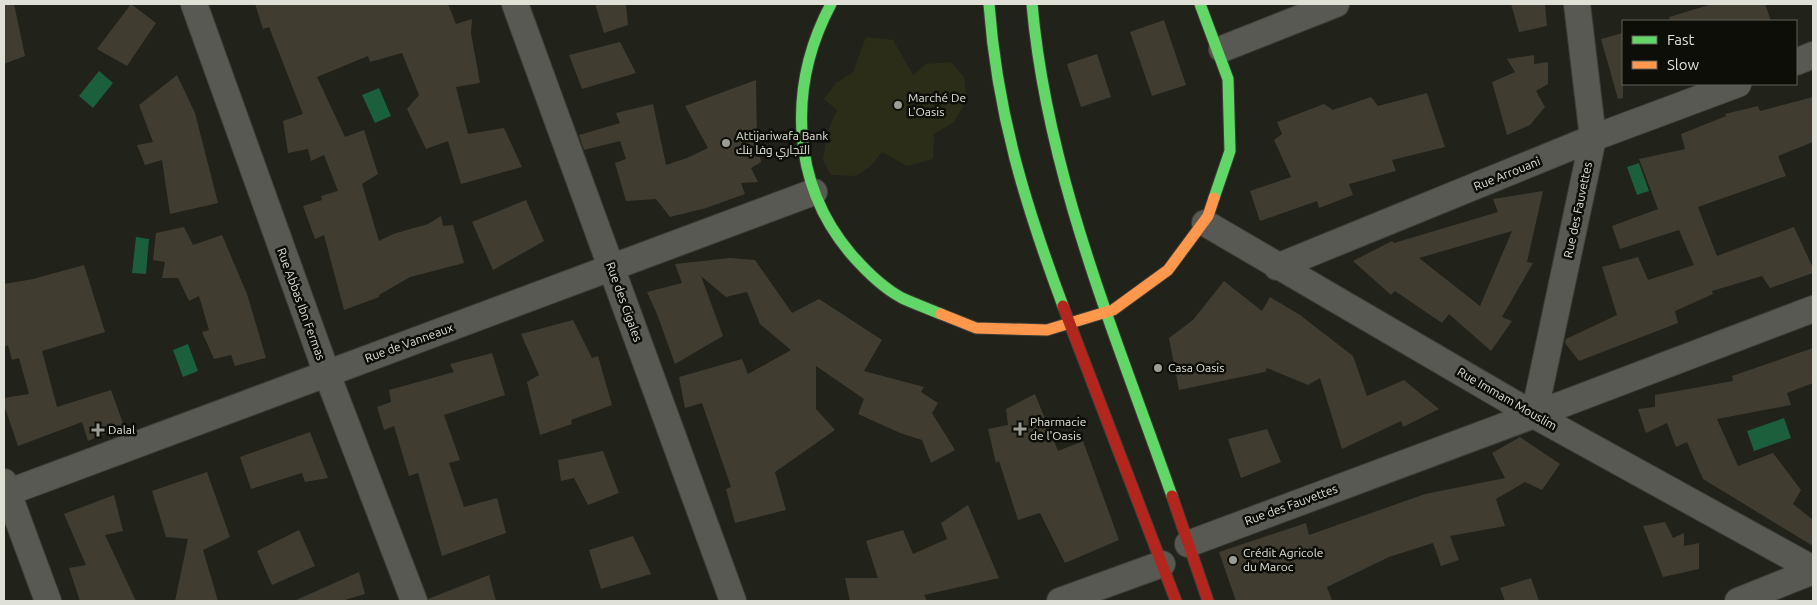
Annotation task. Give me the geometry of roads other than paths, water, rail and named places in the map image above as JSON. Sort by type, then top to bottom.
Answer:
[{"type":"street","name":"Rue Abbas Ibn Fermas","points":[[194,4],[326,374],[414,601]]},
{"type":"street","name":"Rue des Cigales","points":[[515,4],[733,601]]},
{"type":"street","points":[[989,4],[990,38],[998,97],[1014,167],[1070,326],[1176,601]]},
{"type":"street","points":[[1032,4],[1041,92],[1056,154],[1107,312],[1208,601]]},
{"type":"street","points":[[824,6],[809,52],[800,108],[804,154],[814,192],[832,229],[850,253],[870,274],[892,293],[917,308],[944,320],[972,328],[1002,332],[1031,332],[1070,326],[1107,312],[1138,296],[1160,279],[1180,258],[1205,224],[1217,198],[1231,145],[1231,90],[1222,49],[1200,4]]},
{"type":"street","points":[[1222,49],[1336,4]]},
{"type":"street","name":"Rue des Fauvettes","points":[[1534,415],[1593,138],[1577,4]]},
{"type":"street","points":[[1797,62],[1813,55]]},
{"type":"street","name":"Rue Arrouani","points":[[1277,267],[1593,138],[1735,85]]},
{"type":"street","name":"Rue de Vanneaux","points":[[5,490],[326,374],[814,192]]},
{"type":"street","name":"Rue Immam Mouslim","points":[[1205,224],[1534,415],[1813,570]]},
{"type":"street","name":"Rue des Fauvettes","points":[[1188,544],[1813,309]]},
{"type":"street","points":[[5,490],[48,601]]},
{"type":"street","points":[[1060,601],[1162,564]]},
{"type":"street","points":[[1738,601],[1813,570]]},
{"type":"place","name":"Marché De L'Oasis","points":[[898,105]]},
{"type":"place","name":"Attijariwafa Bank التجاري وفا بنك","points":[[726,143]]},
{"type":"place","name":"Casa Oasis","points":[[1158,368]]},
{"type":"place","name":"Pharmacie de l'Oasis","points":[[1020,429]]},
{"type":"place","name":"Dalal","points":[[98,430]]},
{"type":"place","name":"Crédit Agricole du Maroc","points":[[1233,560]]}]
